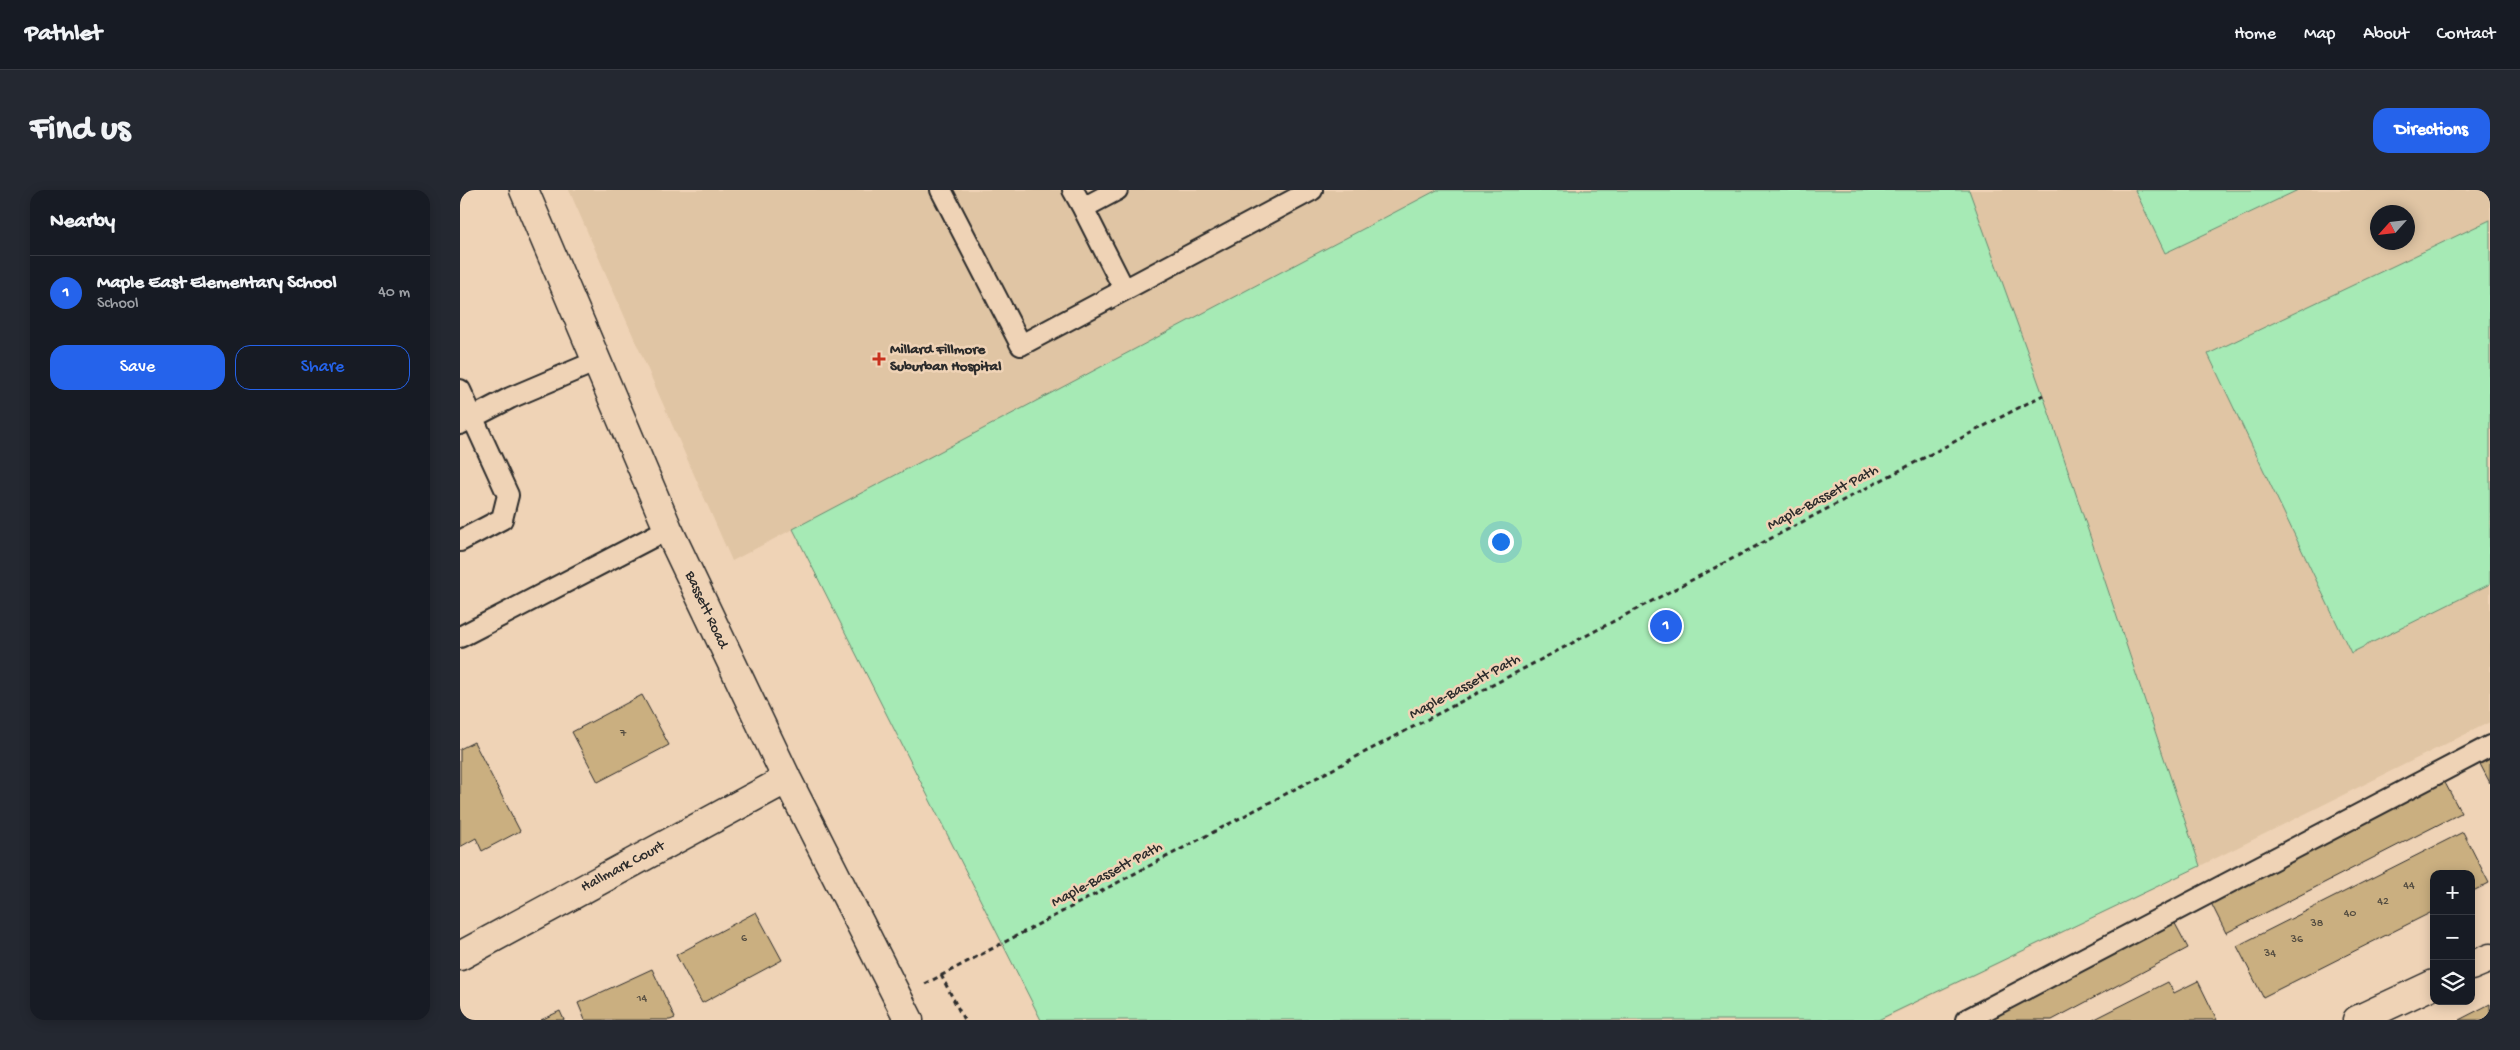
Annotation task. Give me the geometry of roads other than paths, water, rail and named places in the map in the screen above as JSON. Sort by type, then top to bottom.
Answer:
[{"type":"street","name":"Bassett Road","points":[[524,190],[668,529],[787,779],[903,1009]]},
{"type":"street","name":"Hallmark Court","points":[[460,956],[787,779]]},
{"type":"street","points":[[2475,964],[2490,958]]},
{"type":"street","points":[[2357,1020],[2430,986]]},
{"type":"lane","points":[[941,190],[1021,345],[1312,190]]},
{"type":"lane","points":[[1073,190],[1124,289]]},
{"type":"lane","points":[[1083,208],[1117,190]]},
{"type":"lane","points":[[466,421],[510,398],[596,361]]},
{"type":"lane","points":[[460,390],[466,421],[508,495],[502,519],[460,540]]},
{"type":"lane","points":[[460,637],[668,529]]},
{"type":"lane","points":[[1966,1020],[2490,746]]},
{"type":"place","name":"Millard Fillmore Suburban Hospital","points":[[879,359]]},
{"type":"place","name":"Maple East Elementary School","points":[[1666,626]]}]
